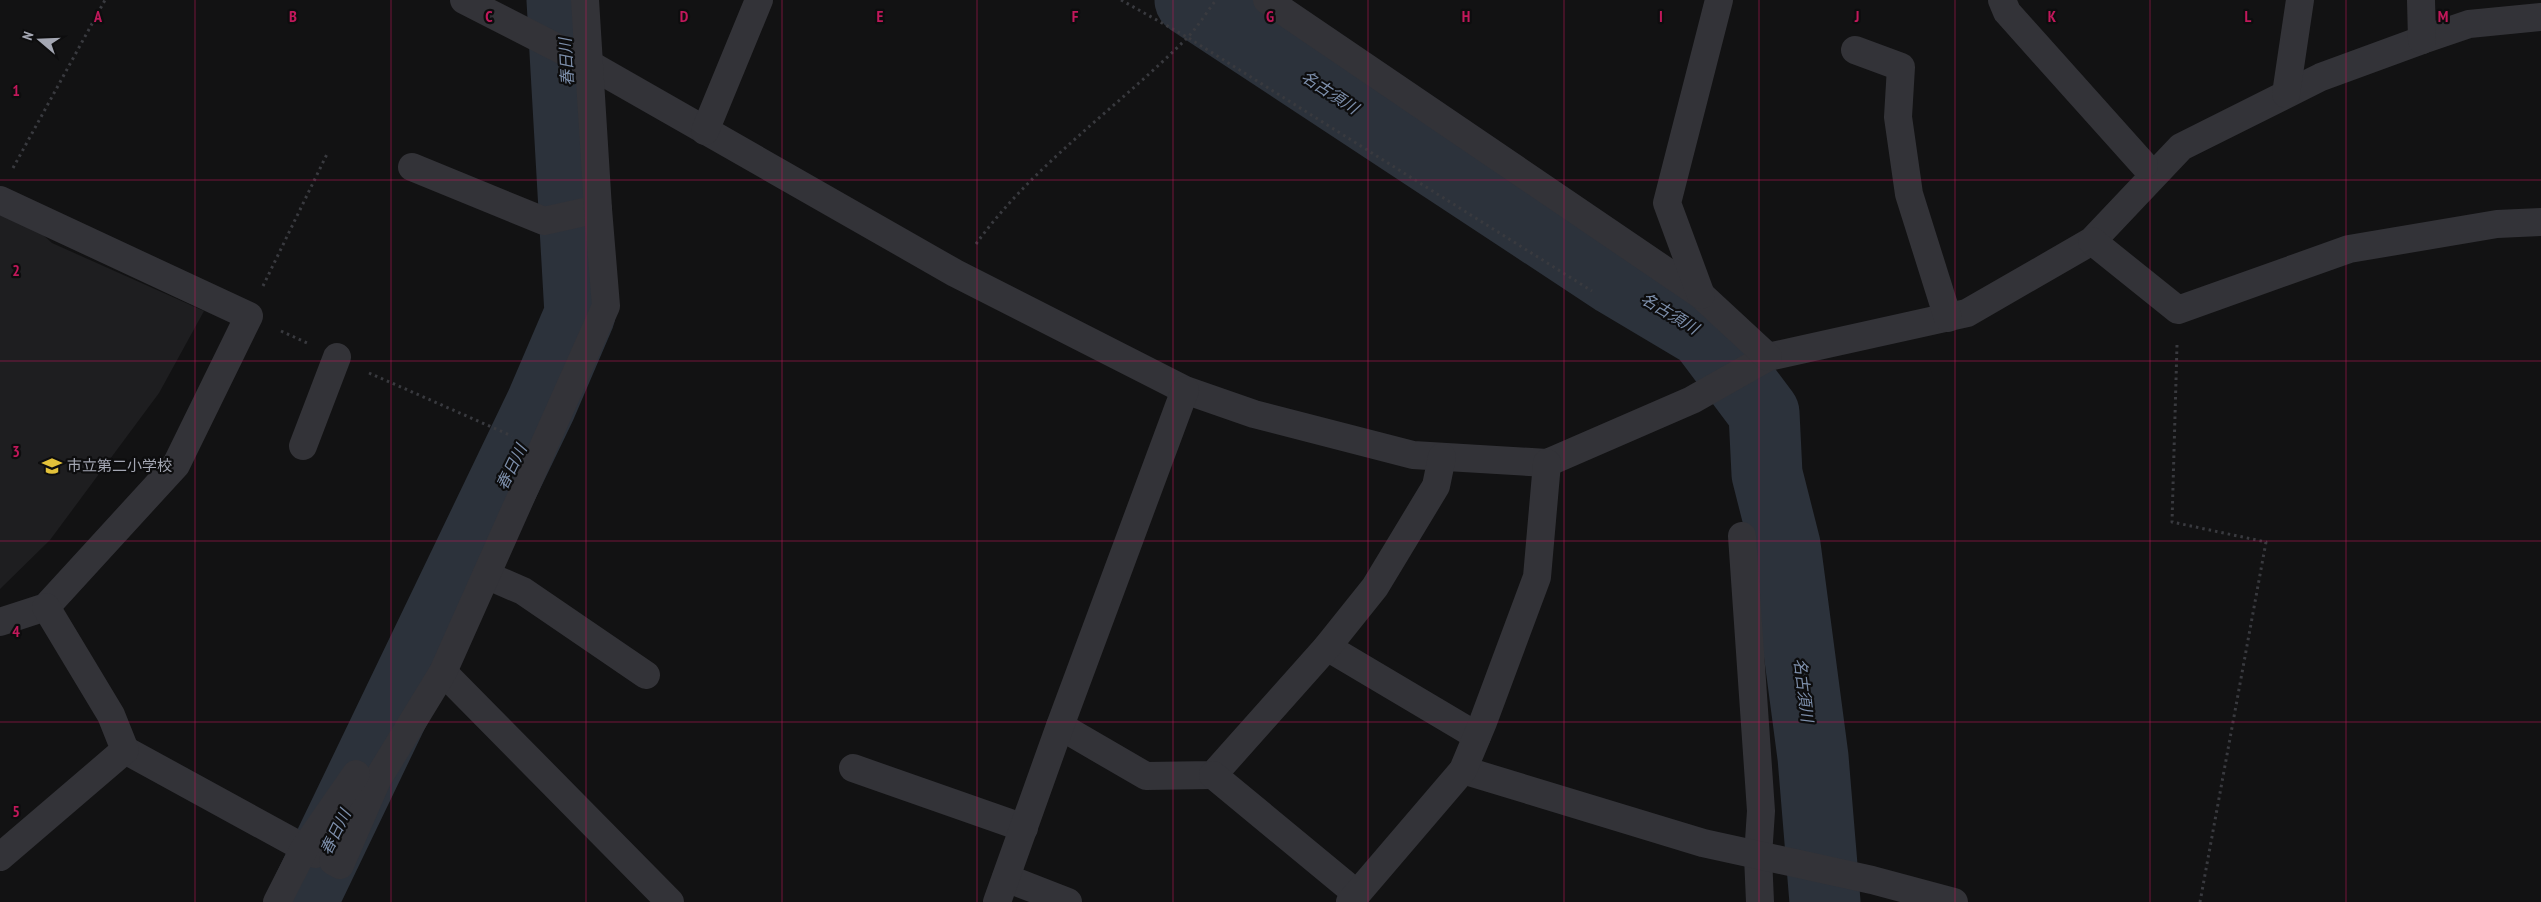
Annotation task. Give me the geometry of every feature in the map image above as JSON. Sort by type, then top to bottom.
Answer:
[{"type":"street","points":[[464,0],[589,64],[955,273],[1185,390],[1263,416],[1413,455],[1547,463],[1692,400],[1768,357],[1967,313],[2092,241],[2181,147],[2321,77],[2469,24],[2541,17]]},
{"type":"street","points":[[46,607],[111,715],[125,750],[340,865],[377,780],[443,672],[606,306],[585,0]]},
{"type":"street","points":[[705,131],[759,0]]},
{"type":"street","points":[[1267,0],[1701,295],[1768,357]]},
{"type":"street","points":[[1701,295],[1667,203],[1719,0]]},
{"type":"street","points":[[2002,0],[2007,12],[2144,165]]},
{"type":"street","points":[[2286,94],[2300,0]]},
{"type":"street","points":[[2422,0],[2422,40]]},
{"type":"street","points":[[1855,50],[1901,67],[1898,117],[1909,194],[1948,318]]},
{"type":"street","points":[[412,167],[544,221],[598,209]]},
{"type":"street","points":[[0,622],[46,607],[176,465],[249,316],[5,188]]},
{"type":"street","points":[[2092,241],[2178,310],[2349,249],[2497,224],[2541,222]]},
{"type":"street","points":[[303,446],[337,357]]},
{"type":"street","points":[[1068,902],[1002,890],[1060,726],[1185,390]]},
{"type":"street","points":[[1213,775],[1326,647],[1375,588],[1436,486],[1442,457]]},
{"type":"street","points":[[1060,726],[1146,776],[1213,775],[1353,898],[1463,770],[1537,577],[1547,463]]},
{"type":"street","points":[[1742,536],[1761,811],[1758,856],[1760,902]]},
{"type":"street","points":[[486,575],[523,591],[646,675]]},
{"type":"street","points":[[1326,647],[1477,736]]},
{"type":"street","points":[[443,672],[670,902]]},
{"type":"street","points":[[0,857],[125,750]]},
{"type":"street","points":[[853,768],[1024,828]]},
{"type":"street","points":[[1463,770],[1703,843],[1872,880],[1954,902]]},
{"type":"street","points":[[277,902],[317,854],[356,774]]},
{"type":"path","points":[[5,188],[105,0]]},
{"type":"path","points":[[1121,0],[1188,36],[1592,291]]},
{"type":"path","points":[[955,273],[996,217],[1078,135],[1188,36],[1216,0]]},
{"type":"path","points":[[328,152],[249,316],[515,438]]},
{"type":"path","points":[[2178,310],[2172,522],[2266,542],[2200,902]]},
{"type":"shaded area","name":"市立第二小学校","points":[[0,211],[31,224],[52,243],[204,311],[159,393],[50,540],[0,589]]},
{"type":"waterway","name":"春日川","points":[[302,902],[541,405],[580,314],[562,0]]},
{"type":"waterway","name":"名古須川","points":[[1190,0],[1615,280],[1704,333],[1764,413],[1767,474],[1785,545],[1813,757],[1825,902]]},
{"type":"place","name":"市立第二小学校","points":[[52,466]]}]
